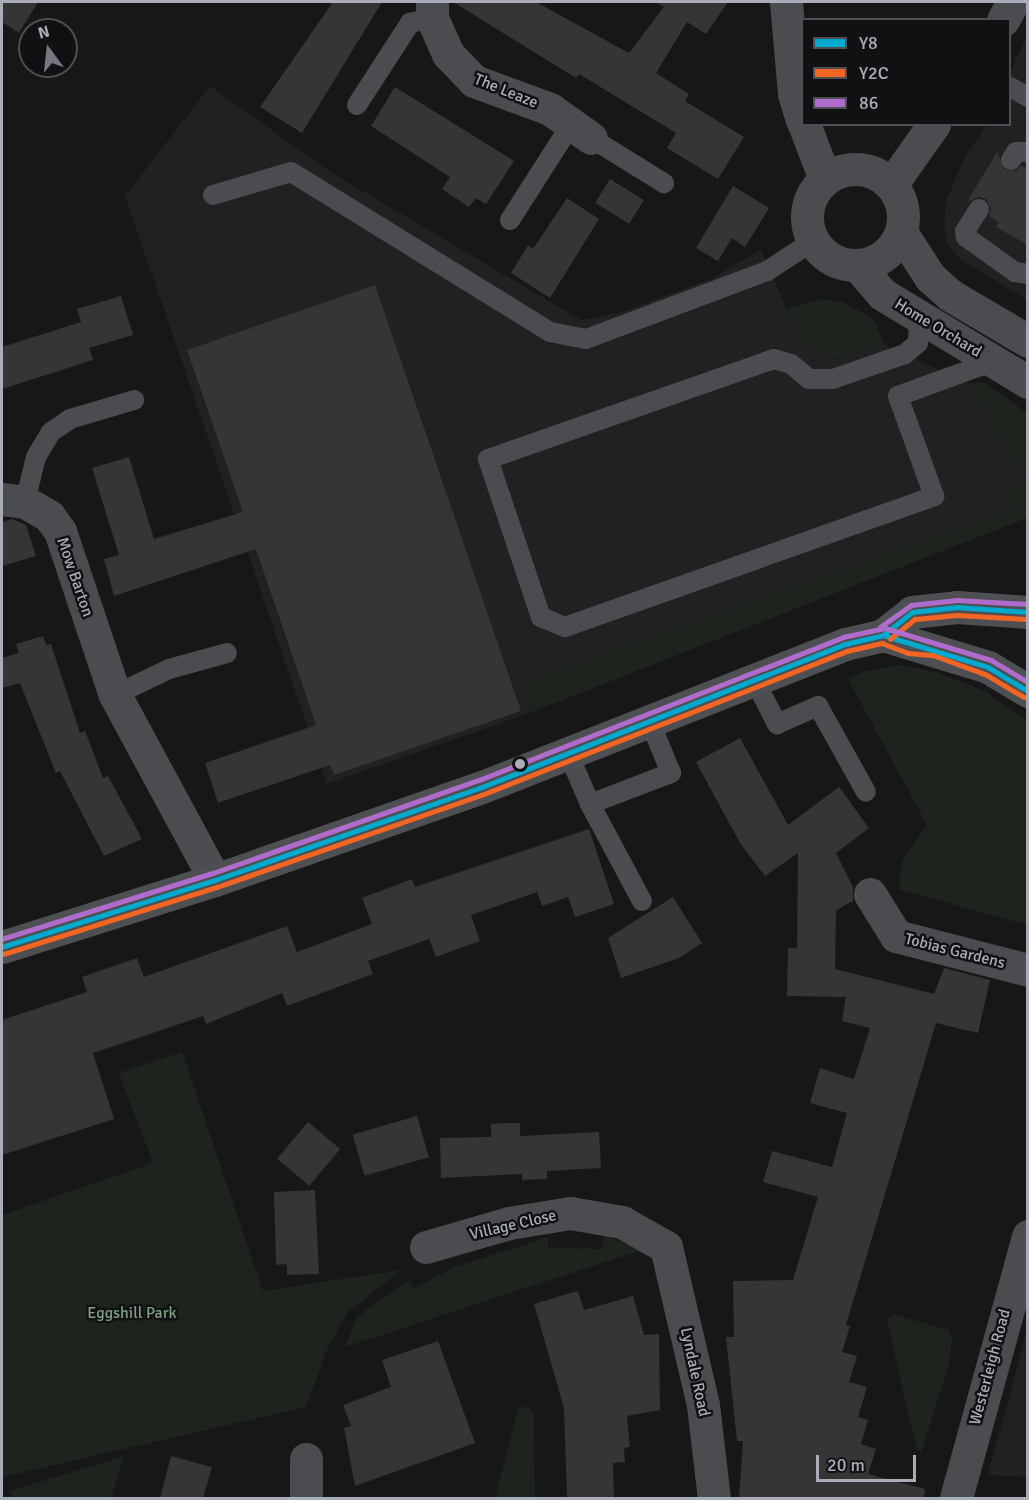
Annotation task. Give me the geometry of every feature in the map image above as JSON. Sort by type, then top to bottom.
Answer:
[{"type":"main road","points":[[2,947],[215,880],[569,755],[845,644],[883,635],[912,612],[957,607],[1028,612]]},
{"type":"main road","points":[[883,635],[988,667],[1028,691]]},
{"type":"street","points":[[786,2],[794,94],[801,117]]},
{"type":"street","points":[[1004,18],[1013,2]]},
{"type":"street","name":"The Leaze","points":[[432,10],[448,54],[474,81],[550,109],[580,132]]},
{"type":"street","points":[[804,126],[825,179]]},
{"type":"street","points":[[891,185],[933,126]]},
{"type":"street","points":[[859,169],[876,174],[891,185],[903,215],[901,231],[891,249],[876,260],[857,265],[824,254],[813,241],[807,225],[808,208],[814,192],[825,179],[841,171],[859,169]]},
{"type":"street","points":[[901,231],[930,277],[950,295],[1028,341]]},
{"type":"street","name":"Home Orchard","points":[[857,265],[882,294],[1028,382]]},
{"type":"street","name":"Mow Barton","points":[[13,500],[49,516],[60,531],[115,695],[215,880]]},
{"type":"street","name":"Tobias Gardens","points":[[870,894],[896,936],[1028,970]]},
{"type":"street","name":"Village Close","points":[[426,1247],[509,1223],[570,1213],[622,1221],[666,1247]]},
{"type":"street","name":"Westerleigh Road","points":[[956,1498],[1028,1236]]},
{"type":"street","name":"Lyndale Road","points":[[666,1247],[703,1405],[714,1498]]},
{"type":"street","points":[[306,1460],[306,1498]]},
{"type":"lane","name":"The Leaze","points":[[357,105],[410,23],[432,10]]},
{"type":"lane","points":[[1011,88],[1028,98]]},
{"type":"lane","name":"The Leaze","points":[[580,132],[664,183]]},
{"type":"lane","points":[[510,220],[580,132]]},
{"type":"lane","points":[[213,195],[291,172],[550,333],[586,339],[767,271],[813,241]]},
{"type":"lane","points":[[979,210],[965,231],[966,237],[1015,272],[1028,274]]},
{"type":"lane","points":[[919,317],[918,343],[905,354],[833,379],[809,379],[791,364],[774,358],[488,459],[541,617],[565,627],[934,496],[898,396],[994,361]]},
{"type":"lane","points":[[13,500],[51,432],[70,419],[134,400]]},
{"type":"lane","points":[[115,695],[169,669],[227,653]]},
{"type":"lane","points":[[754,679],[777,724],[818,706],[866,792]]},
{"type":"lane","points":[[590,804],[670,773],[650,722]]},
{"type":"lane","points":[[569,755],[590,804],[642,901]]},
{"type":"shaded area","points":[[1027,35],[1027,300],[960,259],[948,244],[944,226],[946,202],[965,156],[986,126],[1011,126],[1011,72]]},
{"type":"shaded area","points":[[210,86],[332,173],[581,320],[622,312],[710,279],[761,250],[802,344],[835,360],[884,344],[967,383],[1026,482],[1012,509],[522,682],[532,712],[327,784],[125,196]]},
{"type":"shaded area","points":[[1027,1330],[1027,1477],[988,1475]]},
{"type":"green space","points":[[818,299],[842,302],[873,318],[884,344],[835,360],[802,344],[786,309]]},
{"type":"green space","points":[[967,383],[985,383],[1027,413],[1027,518],[532,712],[522,682],[1012,509],[1006,490],[1026,482]]},
{"type":"green space","points":[[899,665],[936,672],[985,691],[1027,721],[1027,925],[899,889],[902,860],[927,825],[848,679],[862,672]]},
{"type":"green space","name":"Eggshill Park","points":[[182,1052],[263,1291],[401,1270],[348,1312],[328,1347],[306,1407],[2,1477],[2,1215],[153,1163],[119,1073]]},
{"type":"green space","points":[[604,1235],[642,1250],[345,1347],[357,1317],[408,1280],[414,1288],[455,1267],[548,1237],[548,1247],[602,1249]]},
{"type":"green space","points":[[893,1314],[949,1330],[952,1339],[949,1364],[921,1453],[916,1447],[887,1321]]},
{"type":"green space","points":[[528,1406],[534,1414],[535,1498],[495,1498],[518,1409]]},
{"type":"green space","points":[[124,1456],[111,1498],[13,1498],[10,1491]]},
{"type":"building","points":[[2,2],[38,2],[28,18],[18,18],[18,32],[2,22]]},
{"type":"building","points":[[333,2],[382,2],[302,133],[260,107]]},
{"type":"building","points":[[453,2],[536,2],[629,53],[664,7],[656,2],[728,2],[706,34],[687,22],[656,73],[689,94],[685,101],[744,137],[718,179],[667,148],[676,133],[579,74],[576,78]]},
{"type":"building","points":[[395,87],[514,161],[486,204],[476,198],[469,207],[442,189],[450,177],[371,126]]},
{"type":"building","points":[[997,152],[1005,170],[1016,171],[1021,166],[1028,169],[1028,245],[996,227],[999,222],[989,216],[991,209],[986,199],[979,197],[967,202]]},
{"type":"building","points":[[610,179],[644,200],[629,224],[595,203]]},
{"type":"building","points":[[733,186],[769,208],[745,247],[732,238],[718,261],[696,248]]},
{"type":"building","points":[[567,198],[599,219],[550,298],[511,273],[528,245],[533,249]]},
{"type":"building","points":[[375,285],[521,711],[334,775],[330,765],[218,803],[205,763],[316,725],[256,549],[114,596],[104,559],[119,555],[92,468],[129,457],[154,539],[243,512],[187,350]]},
{"type":"building","points":[[121,296],[133,335],[89,348],[93,360],[2,389],[2,347],[81,322],[77,309]]},
{"type":"building","points":[[12,519],[26,525],[36,556],[2,566],[2,522]]},
{"type":"building","points":[[43,636],[46,645],[51,644],[80,733],[85,731],[103,778],[108,776],[142,839],[104,856],[60,771],[56,773],[20,683],[2,688],[2,658],[19,653],[16,644]]},
{"type":"building","points":[[740,738],[788,825],[839,787],[869,828],[836,853],[853,887],[853,901],[836,910],[835,969],[934,994],[944,968],[990,980],[978,1033],[936,1023],[846,1325],[850,1326],[842,1352],[857,1356],[849,1382],[867,1387],[858,1417],[868,1420],[861,1444],[876,1449],[868,1474],[925,1489],[924,1498],[739,1498],[743,1441],[737,1441],[726,1337],[734,1337],[733,1281],[793,1280],[818,1197],[763,1182],[772,1151],[832,1167],[847,1113],[810,1103],[820,1068],[854,1079],[870,1028],[842,1021],[846,997],[787,996],[788,948],[797,948],[798,853],[765,876],[740,843],[696,762]]},
{"type":"building","points":[[589,829],[614,904],[575,917],[568,897],[542,906],[537,892],[471,915],[480,941],[436,957],[429,939],[368,961],[373,974],[287,1006],[282,993],[206,1024],[203,1016],[93,1053],[114,1119],[2,1155],[2,1020],[87,992],[82,977],[137,958],[144,977],[287,926],[297,952],[372,924],[362,898],[412,879],[415,887]]},
{"type":"building","points":[[673,897],[702,943],[679,958],[621,978],[608,938]]},
{"type":"building","points":[[417,1116],[429,1157],[364,1176],[353,1134]]},
{"type":"building","points":[[308,1122],[340,1149],[309,1186],[277,1159]]},
{"type":"building","points":[[520,1123],[520,1136],[599,1132],[601,1168],[547,1171],[547,1179],[522,1180],[522,1174],[441,1178],[440,1138],[491,1137],[491,1124]]},
{"type":"building","points":[[315,1190],[319,1274],[287,1275],[287,1264],[276,1265],[274,1192]]},
{"type":"building","points":[[578,1291],[584,1310],[633,1296],[644,1335],[659,1334],[660,1410],[627,1416],[630,1447],[624,1448],[625,1462],[613,1463],[614,1498],[567,1498],[564,1408],[534,1304]]},
{"type":"building","points":[[438,1341],[475,1443],[355,1486],[344,1428],[351,1426],[343,1405],[391,1387],[382,1360]]},
{"type":"building","points":[[171,1456],[212,1467],[203,1498],[160,1498]]},
{"type":"transit line","name":"86","points":[[880,627],[911,605],[957,600],[1028,604]]},
{"type":"transit line","name":"Y8","points":[[2,947],[215,880],[482,787],[845,644],[883,635],[912,612],[957,607],[1028,612]]},
{"type":"transit line","name":"Y2C","points":[[890,639],[915,619],[957,615],[1027,619]]},
{"type":"transit line","name":"86","points":[[2,939],[213,873],[479,780],[843,637],[885,628],[991,660],[1028,682]]},
{"type":"transit line","name":"Y8","points":[[883,635],[988,667],[1028,691]]},
{"type":"transit line","name":"Y2C","points":[[4,954],[217,887],[484,794],[847,651],[882,643],[908,653],[933,655],[985,674],[1024,697]]}]
